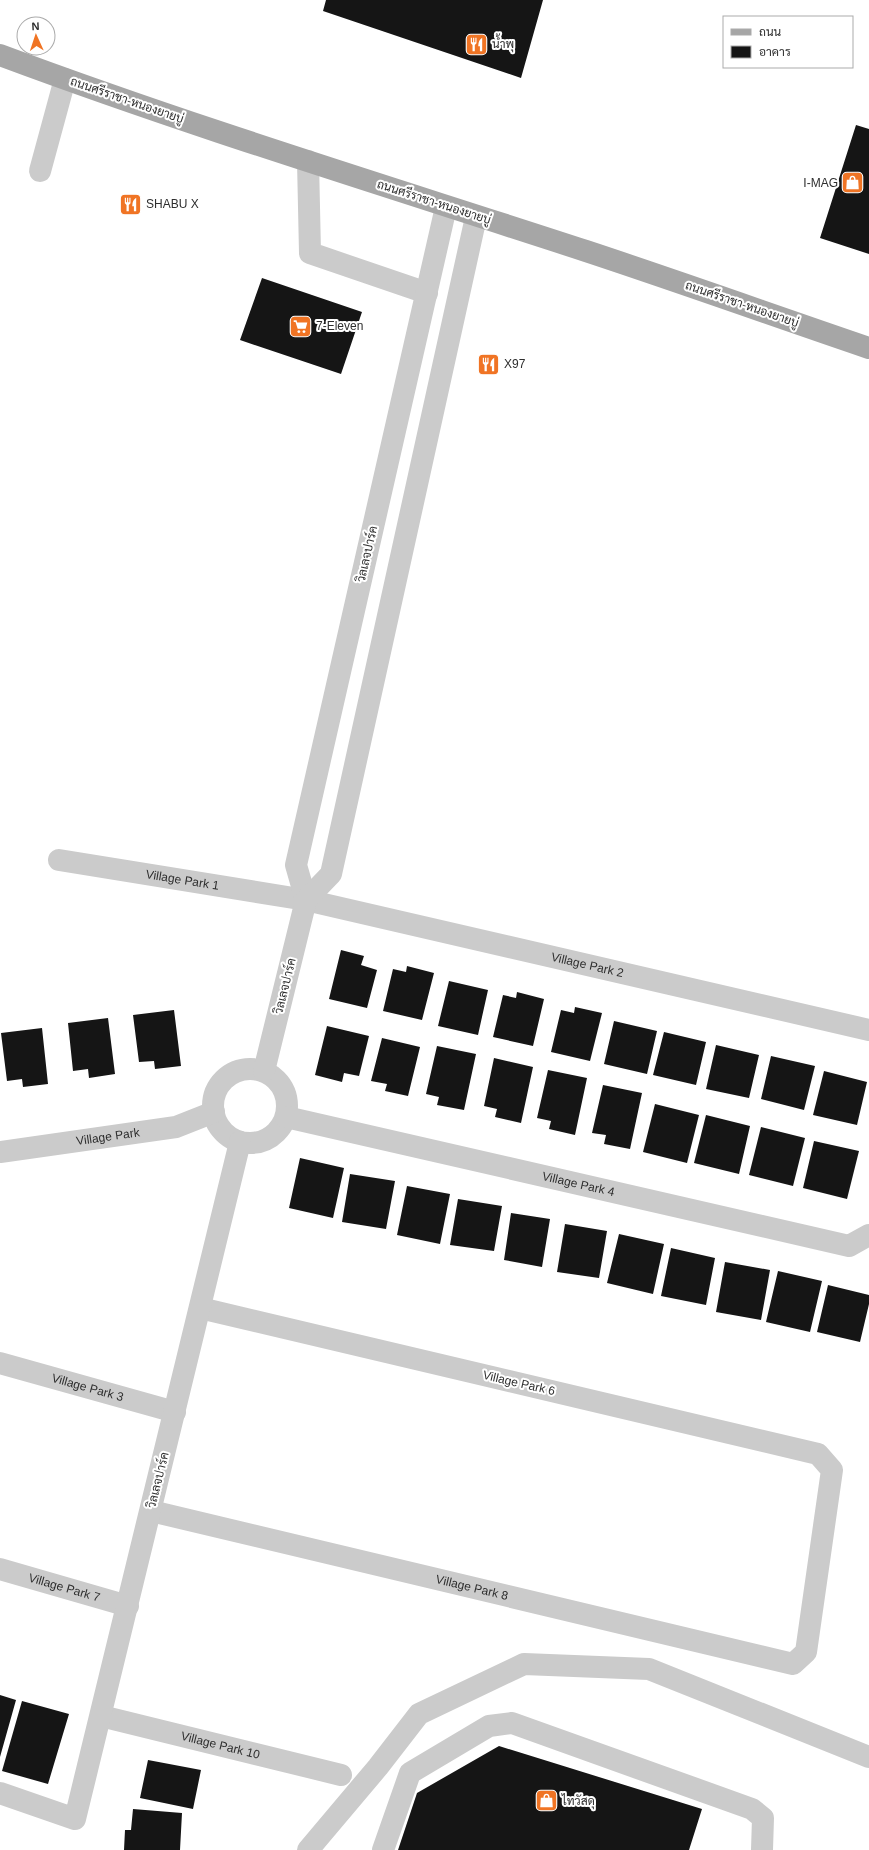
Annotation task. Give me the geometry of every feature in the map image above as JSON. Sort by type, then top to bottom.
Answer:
[{"type":"main road","name":"ถนนศรีราชา-หนองยายบู่","points":[[0,55],[65,79],[476,217],[585,251],[869,348]]},
{"type":"street","points":[[40,171],[65,79]]},
{"type":"street","points":[[308,160],[310,253],[427,293]]},
{"type":"street","name":"วิลเลจปาร์ค","points":[[264,1071],[306,900],[296,864],[446,207]]},
{"type":"street","points":[[306,900],[331,874],[476,217]]},
{"type":"street","name":"Village Park 1","points":[[58,860],[306,900]]},
{"type":"street","name":"Village Park 2","points":[[306,900],[869,1030]]},
{"type":"street","points":[[252,1069],[264,1071],[274,1077],[281,1085],[286,1095],[288,1106],[286,1117],[277,1131],[263,1141],[252,1143],[240,1142],[223,1131],[217,1122],[214,1112],[214,1099],[218,1087],[227,1077],[238,1071],[252,1069]]},
{"type":"street","name":"Village Park","points":[[0,1152],[176,1127],[214,1112]]},
{"type":"street","name":"Village Park 4","points":[[286,1117],[849,1246],[869,1235]]},
{"type":"street","name":"วิลเลจปาร์ค","points":[[0,1793],[75,1819],[240,1142]]},
{"type":"street","name":"Village Park 6","points":[[200,1308],[818,1454],[832,1470],[806,1652],[793,1664]]},
{"type":"street","name":"Village Park 3","points":[[0,1363],[175,1412]]},
{"type":"street","name":"Village Park 8","points":[[151,1510],[793,1664]]},
{"type":"street","name":"Village Park 7","points":[[0,1569],[128,1606]]},
{"type":"street","points":[[308,1850],[378,1767],[419,1714],[524,1664],[650,1669],[869,1757]]},
{"type":"street","name":"Village Park 10","points":[[101,1716],[341,1775]]},
{"type":"street","points":[[382,1850],[410,1773],[489,1726],[512,1724],[752,1809],[763,1818],[762,1850]]},
{"type":"building","name":"น้ำพุ","points":[[326,0],[543,0],[521,78],[323,11]]},
{"type":"building","name":"I-MAG","points":[[856,125],[869,129],[869,254],[820,238]]},
{"type":"building","name":"7-Eleven","points":[[262,278],[362,312],[341,374],[240,340]]},
{"type":"building","points":[[341,950],[364,956],[361,965],[377,970],[367,1008],[329,999]]},
{"type":"building","points":[[407,966],[434,973],[422,1020],[383,1011],[393,969],[406,972]]},
{"type":"building","points":[[449,981],[488,990],[478,1035],[438,1026]]},
{"type":"building","points":[[517,992],[544,999],[533,1046],[493,1037],[503,995],[516,998]]},
{"type":"building","points":[[575,1007],[602,1013],[590,1061],[551,1052],[561,1010],[574,1013]]},
{"type":"building","points":[[174,1010],[181,1066],[155,1069],[154,1061],[139,1062],[133,1015]]},
{"type":"building","points":[[108,1018],[115,1074],[89,1078],[88,1069],[73,1071],[68,1023]]},
{"type":"building","points":[[614,1021],[657,1031],[647,1074],[604,1064]]},
{"type":"building","points":[[327,1026],[369,1036],[359,1076],[344,1073],[342,1082],[315,1075]]},
{"type":"building","points":[[42,1028],[48,1084],[23,1087],[22,1079],[7,1081],[1,1033]]},
{"type":"building","points":[[664,1032],[706,1042],[696,1085],[653,1075]]},
{"type":"building","points":[[382,1038],[420,1047],[408,1096],[385,1091],[387,1084],[371,1081]]},
{"type":"building","points":[[716,1045],[759,1055],[749,1098],[706,1089]]},
{"type":"building","points":[[437,1046],[476,1054],[464,1110],[437,1105],[439,1097],[426,1094]]},
{"type":"building","points":[[771,1056],[815,1066],[804,1110],[761,1099]]},
{"type":"building","points":[[494,1058],[533,1067],[521,1123],[495,1117],[497,1109],[484,1106]]},
{"type":"building","points":[[548,1070],[587,1078],[575,1135],[549,1129],[551,1121],[537,1118]]},
{"type":"building","points":[[824,1071],[867,1082],[857,1125],[813,1115]]},
{"type":"building","points":[[603,1085],[642,1093],[630,1149],[604,1144],[606,1135],[592,1133]]},
{"type":"building","points":[[655,1104],[699,1115],[687,1163],[643,1152]]},
{"type":"building","points":[[706,1115],[750,1126],[739,1174],[694,1163]]},
{"type":"building","points":[[761,1127],[805,1138],[793,1186],[749,1175]]},
{"type":"building","points":[[814,1141],[859,1151],[847,1199],[803,1188]]},
{"type":"building","points":[[300,1158],[344,1168],[333,1218],[289,1208]]},
{"type":"building","points":[[350,1174],[395,1181],[386,1229],[342,1222]]},
{"type":"building","points":[[407,1186],[450,1194],[440,1244],[397,1235]]},
{"type":"building","points":[[458,1199],[502,1206],[494,1251],[450,1245]]},
{"type":"building","points":[[511,1213],[550,1219],[542,1267],[504,1260]]},
{"type":"building","points":[[565,1224],[607,1231],[599,1278],[557,1272]]},
{"type":"building","points":[[619,1234],[664,1244],[653,1294],[607,1283]]},
{"type":"building","points":[[671,1248],[715,1258],[706,1305],[661,1296]]},
{"type":"building","points":[[725,1262],[770,1270],[761,1320],[716,1312]]},
{"type":"building","points":[[778,1271],[822,1281],[810,1332],[766,1322]]},
{"type":"building","points":[[828,1285],[869,1295],[869,1304],[860,1342],[817,1332]]},
{"type":"building","points":[[0,1695],[16,1700],[0,1757]]},
{"type":"building","points":[[22,1701],[69,1714],[48,1784],[2,1771]]},
{"type":"building","name":"ไทวัสดุ","points":[[499,1746],[702,1809],[689,1850],[398,1850],[417,1793]]},
{"type":"building","points":[[148,1760],[201,1770],[193,1809],[140,1798]]},
{"type":"building","points":[[133,1809],[182,1813],[180,1850],[124,1850],[125,1830],[131,1830]]},
{"type":"place","name":"น้ำพุ","points":[[476,44]]},
{"type":"place","name":"I-MAG","points":[[853,183]]},
{"type":"place","name":"SHABU X","points":[[131,204]]},
{"type":"place","name":"7-Eleven","points":[[301,326]]},
{"type":"place","name":"X97","points":[[489,364]]},
{"type":"place","name":"ไทวัสดุ","points":[[546,1801]]}]
